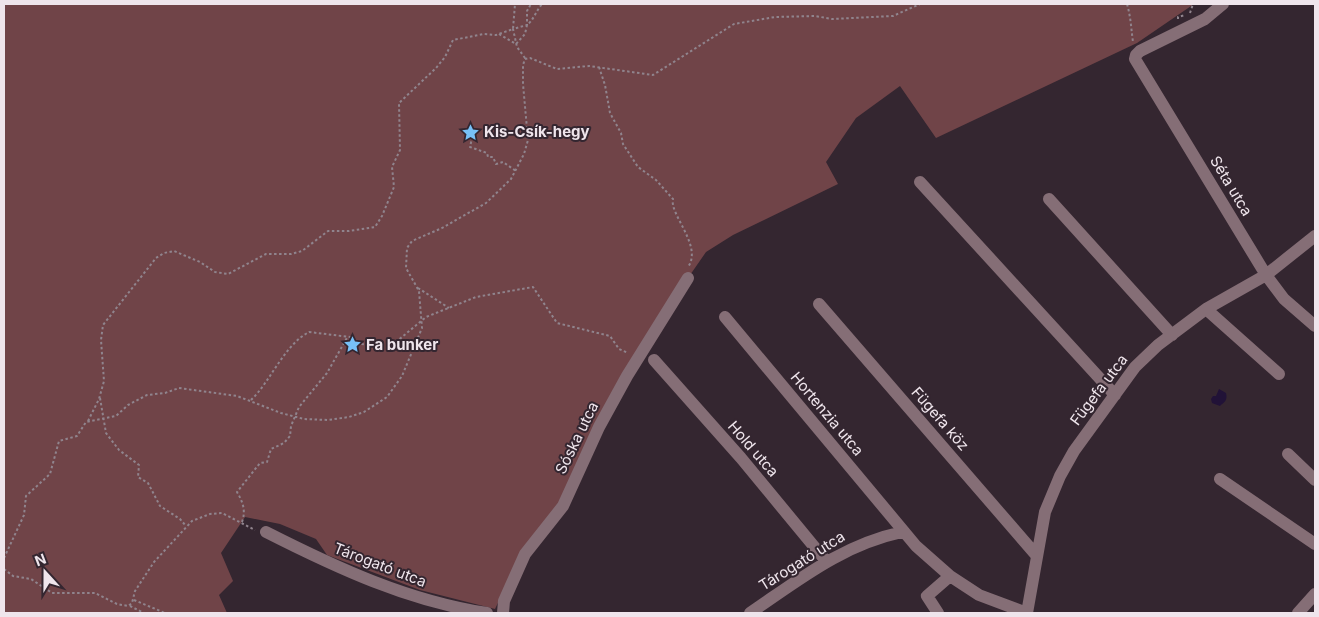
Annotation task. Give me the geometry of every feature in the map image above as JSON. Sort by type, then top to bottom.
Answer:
[{"type":"street","points":[[1138,53],[1205,19],[1223,4]]},
{"type":"street","name":"Séta utca","points":[[1138,53],[1135,57],[1137,62],[1266,275],[1284,299],[1315,326]]},
{"type":"street","points":[[920,182],[1115,395]]},
{"type":"street","points":[[1049,199],[1172,335]]},
{"type":"street","name":"Fügefa utca","points":[[1027,613],[1045,512],[1060,476],[1074,451],[1135,367],[1206,309],[1266,275],[1315,236]]},
{"type":"street","name":"Sóska utca","points":[[503,613],[504,601],[525,554],[563,506],[599,428],[638,357],[688,278]]},
{"type":"street","name":"Fügefa köz","points":[[819,304],[1037,556]]},
{"type":"street","points":[[1206,309],[1280,374]]},
{"type":"street","name":"Hortenzia utca","points":[[725,317],[902,532],[950,576],[979,595],[1027,613]]},
{"type":"street","name":"Hold utca","points":[[654,360],[741,458],[826,561]]},
{"type":"street","points":[[1288,454],[1315,480]]},
{"type":"street","points":[[1220,479],[1315,544]]},
{"type":"street","name":"Tárogató utca","points":[[266,532],[318,559],[398,591],[451,608],[487,613]]},
{"type":"street","name":"Tárogató utca","points":[[750,613],[826,561],[856,545],[902,532]]},
{"type":"street","points":[[938,613],[926,596],[950,576]]},
{"type":"street","points":[[1298,613],[1315,594]]},
{"type":"path","points":[[86,422],[116,416],[128,404],[147,395],[165,393],[176,389],[229,394],[251,400],[271,410],[294,416],[328,420],[340,419],[375,406],[387,397],[402,376],[419,339],[423,319],[418,288],[406,268],[405,253],[408,245],[486,203],[504,188],[524,154],[528,140],[523,68],[525,59],[516,44],[513,29],[515,4]]},
{"type":"path","points":[[516,44],[525,34],[527,11],[531,4]]},
{"type":"path","points":[[186,526],[180,519],[160,506],[148,483],[138,477],[139,465],[119,450],[106,433],[100,395],[104,366],[101,342],[103,325],[156,258],[174,251],[200,262],[215,272],[228,274],[266,254],[291,254],[302,251],[328,231],[349,231],[375,226],[382,216],[394,187],[392,167],[400,150],[399,103],[436,68],[445,57],[453,40],[484,34],[499,34],[527,26],[532,22],[534,14],[542,4]]},
{"type":"path","points":[[525,59],[530,58],[557,69],[585,66],[653,74],[734,24],[775,17],[815,16],[832,19],[893,16],[920,4]]},
{"type":"path","points":[[1127,4],[1133,22],[1131,32],[1133,44],[1138,53]]},
{"type":"path","points":[[1159,4],[1171,4]]},
{"type":"path","points":[[499,34],[516,44]]},
{"type":"path","points":[[599,67],[606,85],[610,113],[621,133],[623,144],[638,167],[654,178],[673,199],[672,204],[680,218],[692,252],[692,260],[684,273],[688,278]]},
{"type":"path","points":[[468,133],[472,138],[470,147],[487,153],[488,157],[493,157],[496,164],[503,162],[516,170]]},
{"type":"path","points":[[251,400],[262,389],[280,361],[304,335],[315,331],[329,336],[348,336],[356,339],[360,344],[383,346],[396,342],[423,319],[449,308],[491,293],[533,287],[557,323],[610,336],[619,349],[638,357]]},
{"type":"path","points":[[418,288],[449,308]]},
{"type":"path","points":[[242,522],[245,514],[243,501],[237,492],[260,463],[267,462],[271,449],[284,444],[290,436],[294,416],[299,406],[328,373],[348,336]]},
{"type":"path","points":[[4,558],[24,515],[26,496],[50,474],[60,441],[77,436],[100,395]]},
{"type":"path","points":[[130,606],[134,600],[135,592],[154,562],[186,526],[204,516],[216,513],[228,515],[259,532],[266,532]]},
{"type":"path","points":[[4,569],[13,576],[22,576],[34,580],[52,593],[95,593],[117,604],[130,606],[144,613]]},
{"type":"path","points":[[134,600],[165,613]]},
{"type":"shaded area","points":[[4,4],[1194,4],[1137,43],[936,138],[900,86],[856,118],[826,162],[838,184],[733,235],[706,252],[688,278],[555,512],[527,543],[495,609],[420,590],[327,555],[316,539],[280,524],[245,517],[221,553],[233,581],[219,595],[227,613],[4,613]]},
{"type":"shaded area","points":[[1219,389],[1226,393],[1225,401],[1220,406],[1212,403],[1211,399],[1213,396],[1216,396]]},
{"type":"place","name":"Kis-Csík-hegy","points":[[470,132]]},
{"type":"place","name":"Fa bunker","points":[[352,345]]}]
